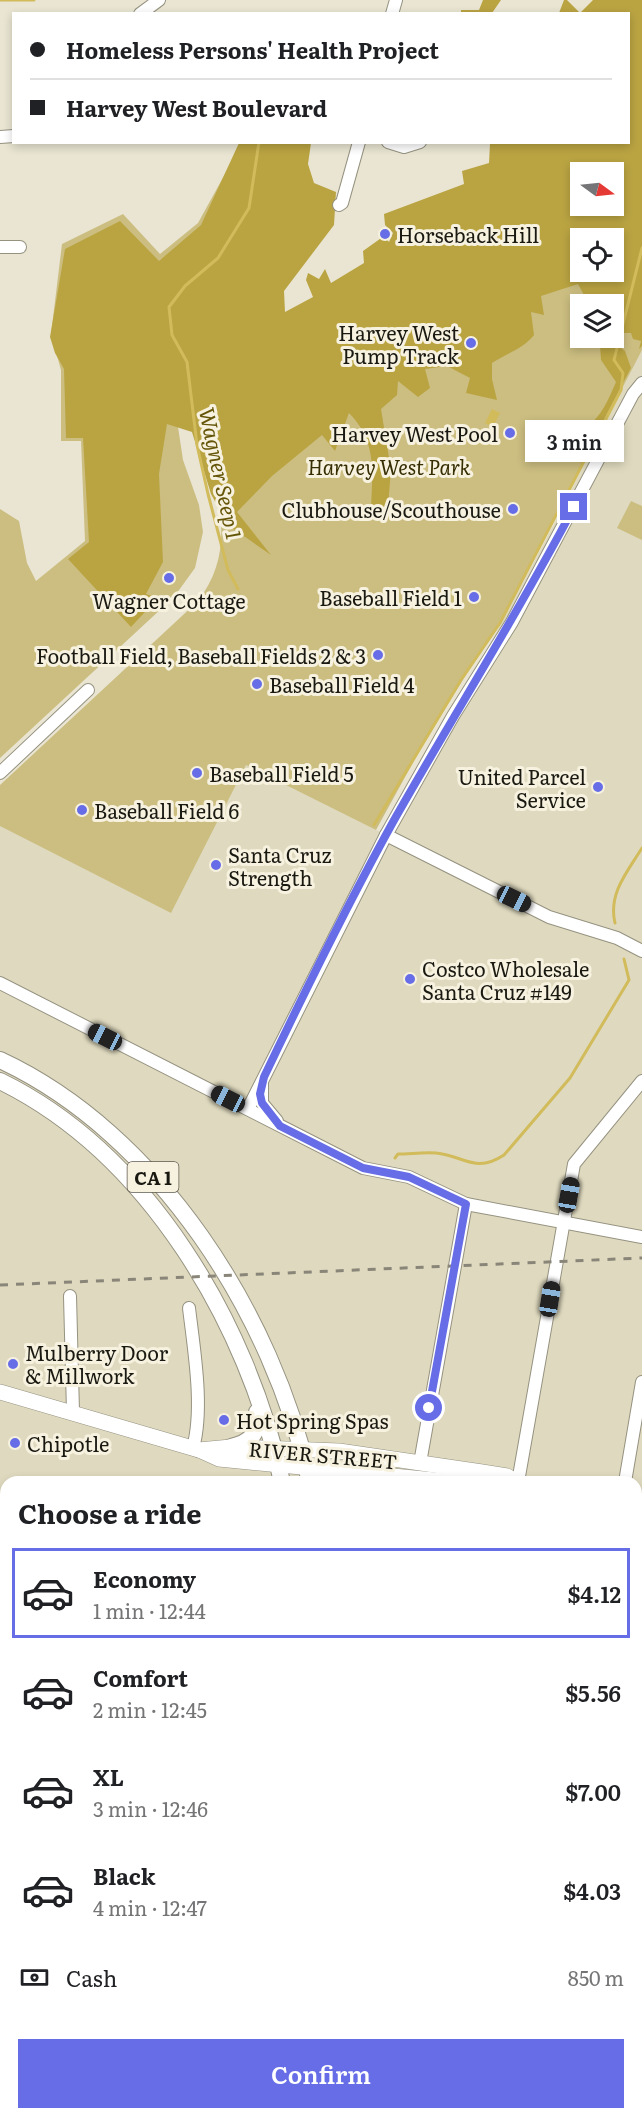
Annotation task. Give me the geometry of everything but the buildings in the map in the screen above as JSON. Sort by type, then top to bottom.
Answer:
[{"type":"highway","name":"CA 1","points":[[0,1060],[56,1091],[101,1126],[143,1165],[179,1209],[210,1251],[242,1305],[274,1374],[301,1449],[308,1476]]},
{"type":"highway","name":"CA 1","points":[[0,1081],[69,1124],[113,1161],[139,1188],[172,1234],[216,1306],[256,1393],[280,1474]]},
{"type":"highway","points":[[231,1447],[248,1441],[256,1433],[256,1393]]},
{"type":"highway","points":[[335,1476],[346,1472]]},
{"type":"main road","name":"RIVER STREET","points":[[0,1392],[196,1449],[219,1459],[280,1474],[308,1476],[346,1472],[390,1476]]},
{"type":"main road","name":"RIVER STREET","points":[[196,1449],[231,1447],[339,1451],[507,1476]]},
{"type":"street","points":[[143,12],[159,0]]},
{"type":"street","points":[[339,205],[342,202],[358,144]]},
{"type":"street","points":[[394,144],[404,147],[414,144]]},
{"type":"street","points":[[0,247],[21,247]]},
{"type":"street","points":[[248,1109],[386,835],[453,716],[512,622],[633,394],[642,383]]},
{"type":"street","points":[[0,772],[88,690]]},
{"type":"street","points":[[386,835],[549,916],[617,938],[642,951]]},
{"type":"street","points":[[0,983],[363,1168],[409,1177],[466,1204],[642,1237]]},
{"type":"street","points":[[264,1077],[260,1094],[262,1103],[280,1126]]},
{"type":"street","points":[[519,1476],[574,1164],[642,1081]]},
{"type":"street","points":[[420,1463],[466,1204]]},
{"type":"street","points":[[70,1296],[73,1412]]},
{"type":"street","points":[[189,1308],[194,1350],[196,1449]]},
{"type":"street","points":[[626,1476],[642,1382]]},
{"type":"shaded area","points":[[642,349],[642,1476],[0,1476],[0,826],[246,764],[388,836],[553,526]]},
{"type":"shaded area","points":[[492,409],[500,413],[493,427],[485,423]]},
{"type":"green space","points":[[483,0],[501,0],[493,12],[461,12],[461,10],[479,10]]},
{"type":"green space","points":[[564,0],[567,0],[579,12],[559,12]]},
{"type":"green space","points":[[593,0],[642,0],[642,346],[639,349],[641,341],[633,339],[631,333],[624,333],[624,294],[584,294],[578,284],[541,296],[544,315],[531,312],[534,335],[520,347],[492,363],[492,379],[497,400],[466,393],[470,378],[447,366],[425,369],[430,388],[418,397],[398,381],[397,395],[381,409],[391,470],[388,506],[371,510],[372,471],[369,447],[365,435],[349,413],[335,451],[322,435],[272,476],[237,512],[271,555],[228,525],[211,494],[192,432],[167,424],[159,474],[163,562],[146,594],[158,598],[131,627],[68,559],[89,542],[83,438],[66,438],[64,369],[55,353],[50,337],[65,249],[120,221],[159,261],[201,225],[239,144],[311,144],[308,164],[314,183],[336,192],[334,225],[284,291],[285,312],[313,297],[306,280],[308,273],[319,279],[325,269],[331,283],[364,263],[363,251],[384,236],[389,242],[393,233],[385,225],[384,214],[464,184],[462,171],[489,163],[490,144],[630,144],[630,12],[581,12]]},
{"type":"green space","name":"Harvey West Park","points":[[642,98],[642,350],[513,600],[427,737],[376,830],[246,765],[171,913],[0,826],[0,785],[197,602],[210,581],[218,560],[221,538],[220,516],[217,494],[198,426],[178,427],[183,460],[199,505],[203,532],[195,568],[174,597],[0,758],[0,509],[19,521],[27,563],[36,581],[85,541],[81,441],[61,441],[61,370],[51,334],[62,244],[123,214],[160,254],[198,223],[231,163],[272,339],[570,174],[570,216],[624,216],[624,162],[592,162],[624,144],[630,144],[630,136]]},
{"type":"green space","points":[[600,348],[621,348],[625,351],[631,368],[581,463],[562,445],[547,423],[578,433],[592,423],[609,398],[616,382],[601,360]]},
{"type":"green space","points":[[631,501],[642,506],[642,540],[617,528]]},
{"type":"waterway","points":[[0,0],[34,0]]},
{"type":"waterway","name":"Wagner Seep 1","points":[[238,589],[228,570],[208,494],[197,445],[187,362],[172,335],[169,307],[185,286],[218,258],[249,208],[259,144]]},
{"type":"waterway","points":[[374,825],[461,680],[500,623],[621,390],[623,373],[614,360],[642,248]]},
{"type":"waterway","points":[[615,923],[614,902],[620,884],[642,848]]},
{"type":"waterway","points":[[395,1158],[398,1154],[436,1153],[477,1164],[504,1155],[570,1078],[629,980],[624,959]]},
{"type":"railway","points":[[0,1285],[642,1258]]},
{"type":"place","name":"Horseback Hill","points":[[385,234]]},
{"type":"place","name":"Harvey West Pump Track","points":[[471,343]]},
{"type":"place","name":"Harvey West Pool","points":[[510,433]]},
{"type":"place","name":"Clubhouse/Scouthouse","points":[[513,509]]},
{"type":"place","name":"Wagner Cottage","points":[[169,578]]},
{"type":"place","name":"Baseball Field 1","points":[[474,597]]},
{"type":"place","name":"Football Field, Baseball Fields 2 & 3","points":[[378,655]]},
{"type":"place","name":"Baseball Field 4","points":[[257,684]]},
{"type":"place","name":"Baseball Field 5","points":[[197,773]]},
{"type":"place","name":"United Parcel Service","points":[[598,787]]},
{"type":"place","name":"Baseball Field 6","points":[[82,810]]},
{"type":"place","name":"Santa Cruz Strength","points":[[216,865]]},
{"type":"place","name":"Costco Wholesale Santa Cruz #149","points":[[410,979]]},
{"type":"place","name":"Mulberry Door & Millwork","points":[[13,1364]]},
{"type":"place","name":"Hot Spring Spas","points":[[224,1420]]},
{"type":"place","name":"Chipotle","points":[[15,1443]]},
{"type":"route","points":[[429,1408],[466,1204],[409,1177],[363,1168],[280,1126],[263,1105],[260,1094],[264,1077],[285,1033],[386,835],[453,716],[512,622],[574,507]]}]
